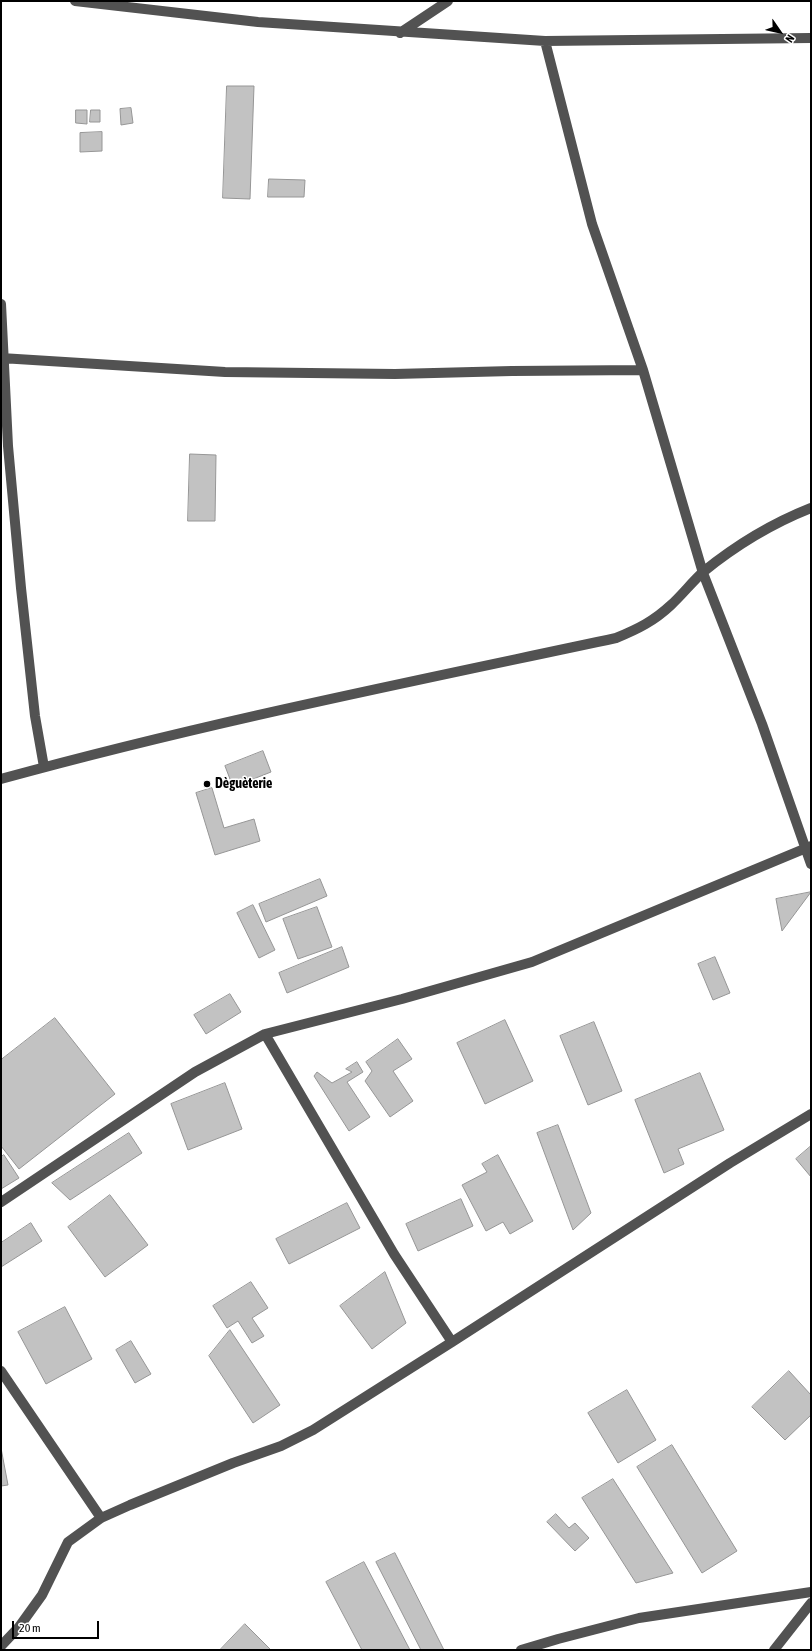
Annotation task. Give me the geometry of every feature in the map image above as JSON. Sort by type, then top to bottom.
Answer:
[{"type":"street","points":[[75,1],[258,22],[400,33],[545,41],[811,38]]},
{"type":"street","points":[[400,33],[448,1]]},
{"type":"street","points":[[545,41],[592,224],[643,370],[703,572],[808,847],[811,864]]},
{"type":"street","points":[[1,304],[2,358],[8,446],[21,588],[35,716],[44,767]]},
{"type":"street","points":[[2,358],[225,372],[395,374],[643,370]]},
{"type":"street","points":[[1,779],[111,749],[256,715],[616,638],[644,627],[671,606],[703,572],[742,544],[784,519],[811,508]]},
{"type":"street","points":[[1,1202],[195,1072],[265,1034],[402,999],[532,962],[808,847]]},
{"type":"street","points":[[265,1034],[394,1254],[452,1342]]},
{"type":"street","points":[[1,1646],[19,1627],[42,1595],[68,1542],[101,1518],[182,1484],[281,1446],[313,1430],[730,1163],[811,1114]]},
{"type":"street","points":[[1,1371],[101,1518]]},
{"type":"street","points":[[521,1650],[558,1638],[639,1618],[811,1592]]},
{"type":"street","points":[[774,1650],[811,1603]]},
{"type":"building","points":[[227,86],[254,86],[250,199],[223,198]]},
{"type":"building","points":[[131,108],[133,123],[121,125],[120,109]]},
{"type":"building","points":[[76,110],[87,110],[87,124],[76,123]]},
{"type":"building","points":[[91,110],[100,110],[100,122],[90,122]]},
{"type":"building","points":[[102,132],[102,151],[80,152],[80,133]]},
{"type":"building","points":[[269,179],[305,180],[304,197],[268,197]]},
{"type":"building","points":[[190,454],[216,455],[215,521],[188,521]]},
{"type":"building","points":[[263,751],[271,772],[233,787],[225,766]]},
{"type":"building","points":[[212,788],[224,828],[254,819],[260,841],[215,855],[196,793]]},
{"type":"building","points":[[320,879],[327,896],[266,922],[259,904]]},
{"type":"building","points":[[811,892],[782,931],[776,899]]},
{"type":"building","points":[[253,905],[275,950],[259,958],[237,913]]},
{"type":"building","points":[[317,907],[332,947],[298,959],[283,919]]},
{"type":"building","points":[[342,947],[349,967],[287,993],[279,973]]},
{"type":"building","points":[[715,957],[730,993],[713,1000],[698,964]]},
{"type":"building","points":[[230,994],[241,1012],[206,1034],[194,1015]]},
{"type":"building","points":[[55,1018],[115,1094],[19,1169],[1,1146],[1,1060]]},
{"type":"building","points":[[505,1020],[533,1081],[485,1104],[457,1043]]},
{"type":"building","points":[[594,1022],[622,1091],[588,1105],[560,1036]]},
{"type":"building","points":[[398,1039],[412,1059],[393,1071],[413,1101],[390,1117],[365,1081],[372,1071],[366,1062]]},
{"type":"building","points":[[357,1062],[363,1072],[347,1082],[370,1117],[349,1131],[314,1076],[317,1072],[332,1083],[352,1072],[346,1069]]},
{"type":"building","points":[[700,1073],[724,1130],[678,1149],[684,1164],[664,1173],[635,1100]]},
{"type":"building","points":[[225,1083],[242,1129],[188,1150],[171,1104]]},
{"type":"building","points":[[558,1125],[591,1213],[573,1230],[537,1133]]},
{"type":"building","points":[[129,1133],[142,1153],[70,1200],[52,1183]]},
{"type":"building","points":[[811,1146],[811,1177],[796,1159]]},
{"type":"building","points":[[4,1155],[19,1178],[1,1189],[1,1157]]},
{"type":"building","points":[[498,1155],[533,1221],[510,1234],[503,1222],[486,1231],[462,1185],[487,1172],[482,1164]]},
{"type":"building","points":[[110,1195],[148,1245],[105,1277],[68,1227]]},
{"type":"building","points":[[461,1199],[473,1226],[418,1251],[406,1224]]},
{"type":"building","points":[[347,1203],[360,1228],[289,1264],[276,1239]]},
{"type":"building","points":[[31,1223],[42,1241],[1,1267],[1,1243]]},
{"type":"building","points":[[385,1272],[406,1323],[372,1349],[340,1306]]},
{"type":"building","points":[[251,1282],[268,1308],[252,1318],[264,1336],[252,1343],[238,1321],[227,1328],[213,1306]]},
{"type":"building","points":[[65,1307],[92,1359],[46,1384],[18,1332]]},
{"type":"building","points":[[230,1330],[280,1405],[253,1423],[209,1356]]},
{"type":"building","points":[[131,1341],[151,1374],[135,1383],[116,1350]]},
{"type":"building","points":[[789,1371],[811,1395],[811,1415],[785,1440],[752,1407]]},
{"type":"building","points":[[627,1390],[656,1440],[618,1463],[588,1413]]},
{"type":"building","points":[[672,1445],[737,1551],[702,1573],[637,1467]]},
{"type":"building","points":[[1,1448],[8,1485],[1,1486]]},
{"type":"building","points":[[613,1479],[673,1573],[636,1583],[582,1498]]},
{"type":"building","points":[[556,1514],[569,1528],[575,1523],[589,1538],[575,1551],[547,1522]]},
{"type":"building","points":[[395,1553],[444,1650],[421,1650],[376,1562]]},
{"type":"building","points":[[364,1562],[410,1650],[362,1650],[326,1582]]},
{"type":"building","points":[[245,1624],[271,1650],[220,1650]]},
{"type":"place","name":"Dèguèterie","points":[[207,784]]}]
